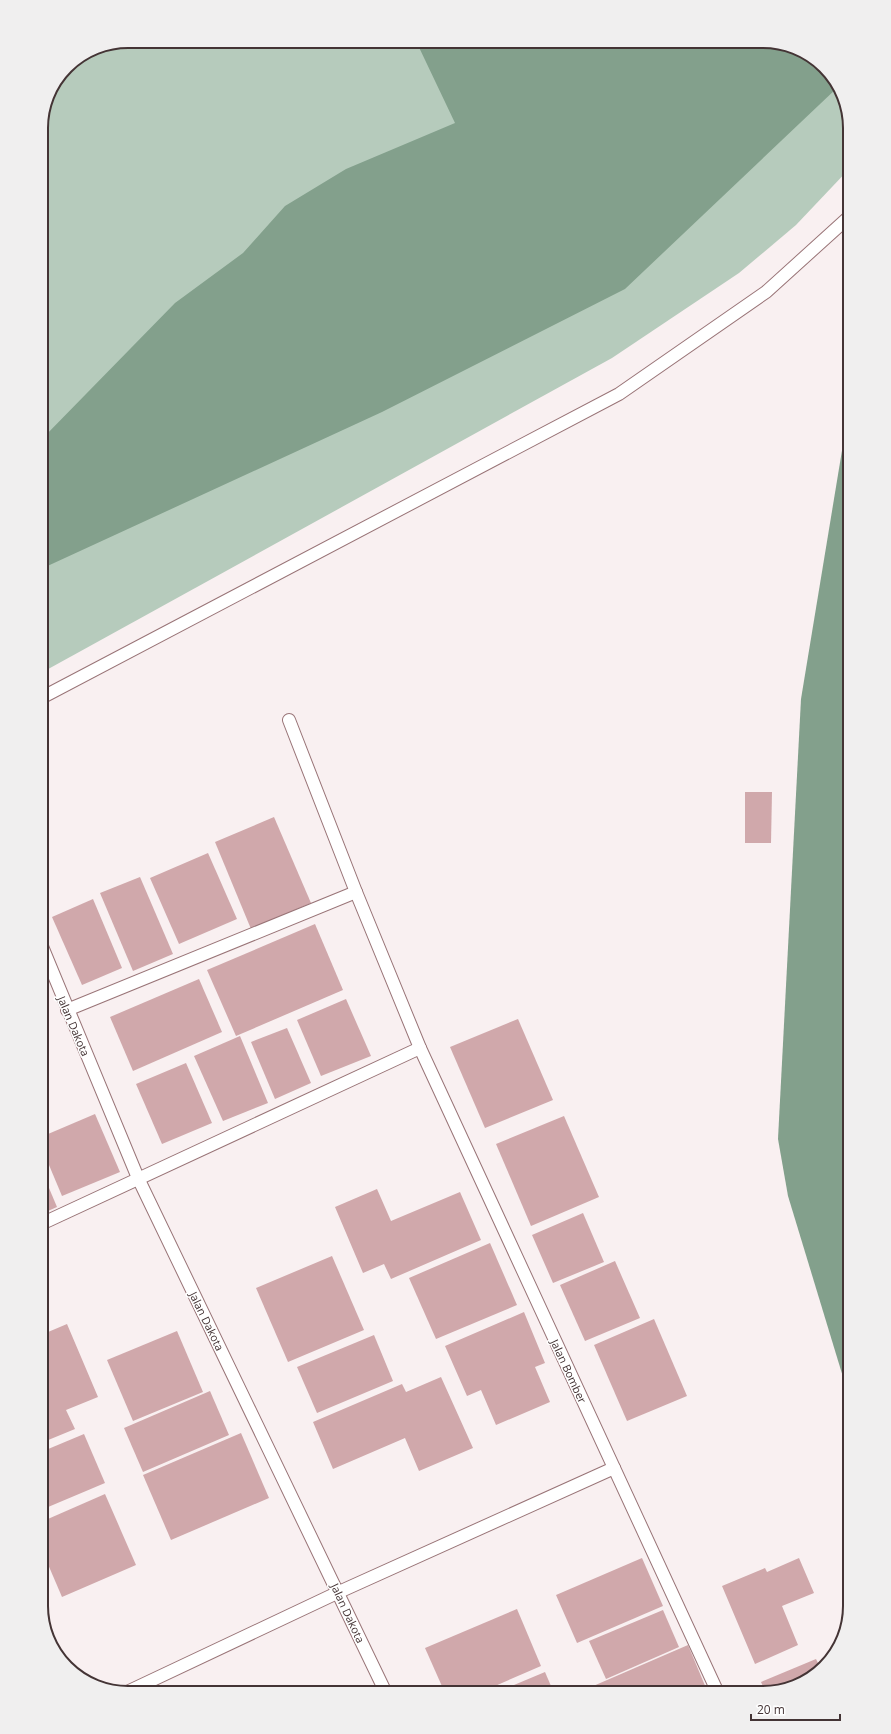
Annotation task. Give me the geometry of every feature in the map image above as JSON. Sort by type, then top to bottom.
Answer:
[{"type":"lane","points":[[48,694],[619,394],[766,292],[843,222]]},
{"type":"lane","name":"Jalan Bomber","points":[[289,720],[356,892],[420,1048],[715,1686]]},
{"type":"lane","points":[[67,1010],[356,892]]},
{"type":"lane","name":"Jalan Dakota","points":[[48,962],[138,1178],[383,1686]]},
{"type":"lane","points":[[48,1221],[420,1048]]},
{"type":"lane","points":[[140,1686],[338,1592],[614,1468]]},
{"type":"shaded area","points":[[122,48],[769,48],[789,52],[808,61],[827,79],[837,97],[843,122],[843,175],[796,225],[739,273],[612,358],[48,669],[48,122],[54,97],[61,83],[79,64],[92,56],[102,52]]},
{"type":"shaded area","points":[[419,48],[769,48],[789,52],[808,61],[827,79],[834,91],[625,289],[382,412],[48,566],[48,433],[175,303],[243,253],[285,206],[346,169],[455,123]]},
{"type":"shaded area","points":[[843,444],[843,1377],[788,1196],[778,1139],[801,699]]},
{"type":"building","points":[[745,792],[772,792],[771,843],[745,843]]},
{"type":"building","points":[[274,817],[311,903],[251,929],[215,842]]},
{"type":"building","points":[[208,853],[237,919],[179,944],[150,878]]},
{"type":"building","points":[[140,877],[173,954],[133,971],[100,893]]},
{"type":"building","points":[[93,899],[122,968],[82,985],[52,917]]},
{"type":"building","points":[[315,924],[343,990],[236,1036],[207,970]]},
{"type":"building","points":[[199,979],[222,1032],[133,1071],[110,1017]]},
{"type":"building","points":[[346,999],[371,1056],[321,1076],[297,1020]]},
{"type":"building","points":[[518,1019],[553,1100],[485,1128],[450,1047]]},
{"type":"building","points":[[287,1028],[311,1083],[275,1099],[251,1042]]},
{"type":"building","points":[[240,1036],[268,1103],[223,1121],[194,1056]]},
{"type":"building","points":[[186,1063],[212,1123],[162,1144],[136,1084]]},
{"type":"building","points":[[95,1114],[120,1172],[62,1196],[48,1163],[48,1134]]},
{"type":"building","points":[[564,1116],[599,1197],[531,1226],[496,1144]]},
{"type":"building","points":[[48,1186],[57,1207],[48,1211]]},
{"type":"building","points":[[377,1189],[391,1221],[460,1192],[481,1240],[391,1279],[384,1264],[363,1273],[335,1207]]},
{"type":"building","points":[[583,1213],[604,1262],[553,1283],[532,1235]]},
{"type":"building","points":[[490,1243],[517,1305],[436,1339],[409,1278]]},
{"type":"building","points":[[332,1256],[364,1330],[288,1362],[256,1288]]},
{"type":"building","points":[[615,1261],[640,1318],[585,1341],[560,1285]]},
{"type":"building","points":[[524,1312],[545,1363],[535,1367],[550,1402],[496,1425],[481,1390],[467,1396],[445,1346]]},
{"type":"building","points":[[654,1319],[687,1396],[627,1421],[594,1345]]},
{"type":"building","points":[[67,1324],[98,1397],[66,1410],[75,1429],[48,1440],[48,1332]]},
{"type":"building","points":[[177,1331],[203,1392],[133,1421],[107,1360]]},
{"type":"building","points":[[374,1335],[393,1381],[317,1413],[297,1367]]},
{"type":"building","points":[[441,1377],[473,1448],[419,1471],[405,1438],[333,1469],[313,1422],[402,1384],[406,1392]]},
{"type":"building","points":[[210,1391],[229,1435],[143,1472],[124,1428]]},
{"type":"building","points":[[241,1433],[269,1498],[171,1540],[143,1475]]},
{"type":"building","points":[[84,1434],[105,1483],[48,1507],[48,1449]]},
{"type":"building","points":[[105,1494],[136,1565],[62,1597],[48,1564],[48,1519]]},
{"type":"building","points":[[642,1558],[663,1606],[577,1643],[556,1595]]},
{"type":"building","points":[[799,1558],[814,1593],[782,1606],[798,1645],[755,1664],[722,1586],[765,1568],[767,1572]]},
{"type":"building","points":[[517,1609],[541,1666],[495,1686],[442,1686],[425,1648]]},
{"type":"building","points":[[663,1610],[679,1647],[606,1679],[589,1641]]},
{"type":"building","points":[[688,1645],[705,1686],[593,1686]]},
{"type":"building","points":[[816,1659],[818,1664],[808,1673],[794,1680],[764,1686],[761,1682]]},
{"type":"building","points":[[545,1672],[551,1686],[512,1686]]}]
